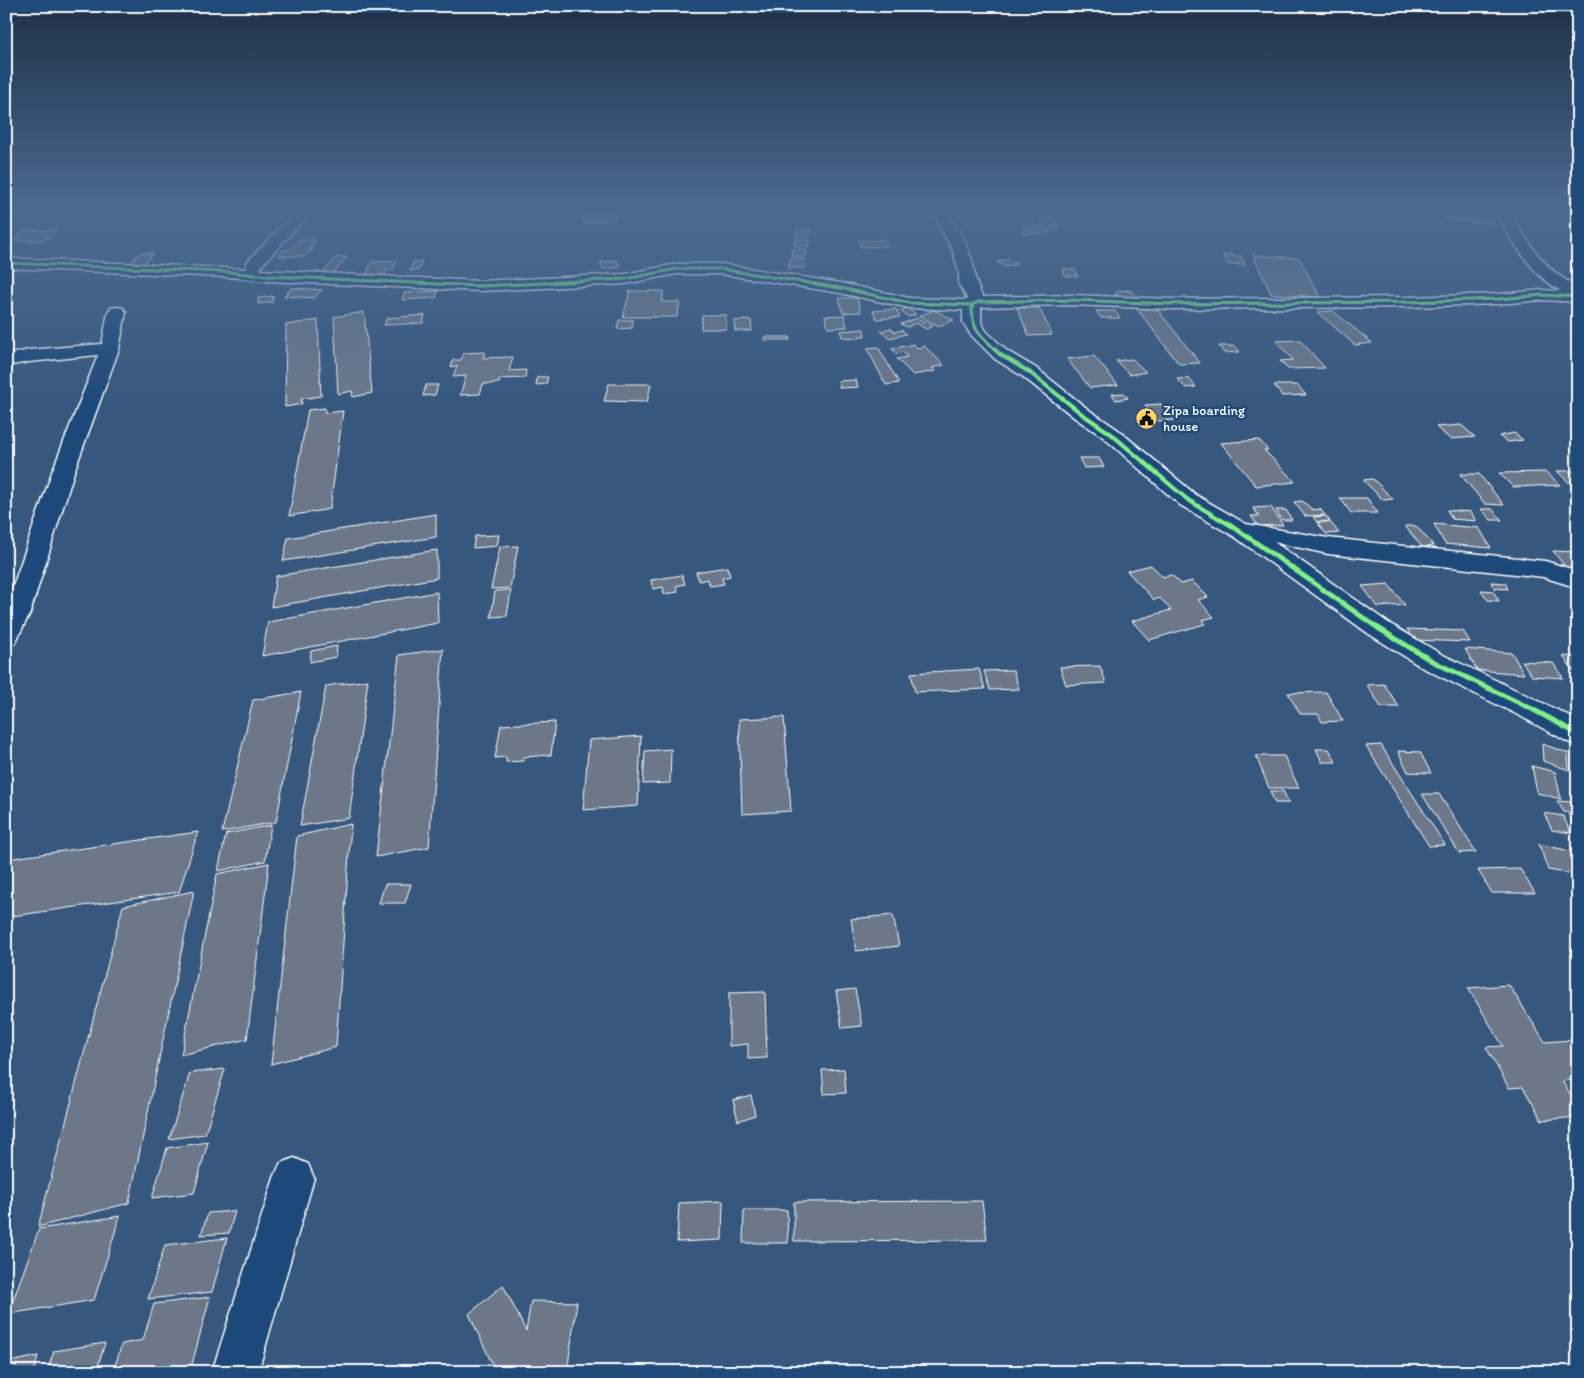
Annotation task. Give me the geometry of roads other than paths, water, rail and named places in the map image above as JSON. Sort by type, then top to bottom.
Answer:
[{"type":"street","points":[[275,275],[479,286],[625,279],[644,275]]},
{"type":"street","points":[[763,275],[821,284],[910,303],[1072,300],[1171,304],[1409,302],[1499,299],[1542,295],[1578,297]]},
{"type":"street","points":[[968,275],[967,285],[975,303],[972,322],[979,334],[1001,355],[1029,372],[1082,414],[1110,433],[1188,500],[1235,527],[1378,628],[1432,661],[1578,734]]},
{"type":"street","points":[[1548,275],[1560,285],[1578,292]]},
{"type":"street","points":[[6,636],[17,613],[63,472],[110,349],[117,312]]},
{"type":"street","points":[[6,361],[29,356],[110,349]]},
{"type":"street","points":[[1235,527],[1337,547],[1416,556],[1486,561],[1545,569],[1578,580]]},
{"type":"street","points":[[235,1372],[294,1178]]},
{"type":"place","name":"Zipa boarding house","points":[[1147,418]]}]
